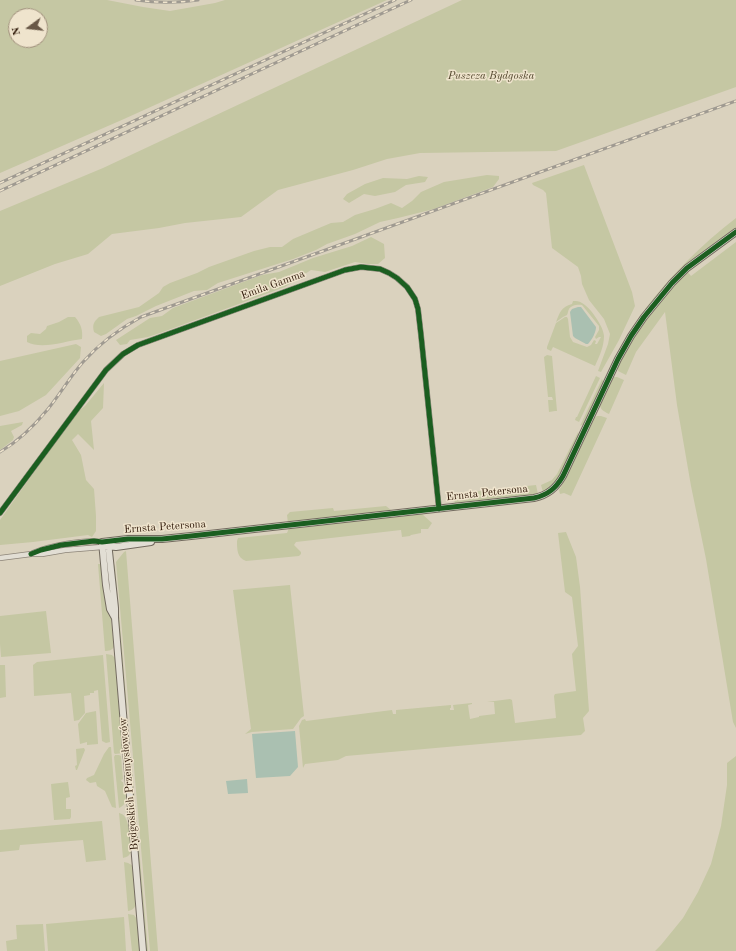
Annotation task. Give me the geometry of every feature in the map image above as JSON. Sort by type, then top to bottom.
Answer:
[{"type":"street","name":"Ernsta Petersona","points":[[0,558],[42,554],[134,539],[162,539],[439,509],[534,498],[546,494],[558,484],[563,476],[618,359],[644,317],[672,283],[686,269],[736,232]]},
{"type":"street","name":"Emila Gamma","points":[[0,513],[106,370],[123,354],[138,345],[337,273],[361,267],[380,269],[390,273],[409,290],[417,304],[439,509]]},
{"type":"street","name":"Bydgoskich Przemysłowców","points":[[105,544],[115,608],[144,951]]},
{"type":"green space","points":[[0,0],[107,0],[170,11],[225,0],[387,0],[124,119],[0,173]]},
{"type":"green space","name":"Puszcza Bydgoska","points":[[462,0],[736,0],[736,87],[556,151],[420,153],[387,159],[353,170],[278,190],[241,217],[185,223],[112,234],[88,254],[55,264],[0,286],[0,211],[103,168]]},
{"type":"green space","points":[[584,165],[632,292],[635,306],[619,340],[601,372],[598,371],[610,334],[604,319],[589,300],[582,284],[578,267],[552,248],[546,193],[532,183]]},
{"type":"green space","points":[[487,175],[499,176],[499,179],[493,187],[434,209],[380,222],[355,234],[293,259],[218,283],[207,290],[194,291],[127,319],[101,336],[94,332],[94,323],[99,317],[139,307],[170,283],[209,267],[254,251],[270,247],[282,247],[293,239],[331,223],[343,222],[355,215],[391,203],[402,208],[421,192],[444,182]]},
{"type":"green space","points":[[419,176],[428,177],[425,182],[406,185],[395,192],[375,196],[364,194],[349,203],[343,199],[347,194],[365,184],[383,178],[407,179]]},
{"type":"green space","points":[[736,218],[736,228],[683,268],[645,311],[655,296],[676,272]]},
{"type":"green space","points":[[371,237],[384,244],[385,258],[378,264],[355,262],[325,272],[311,270],[285,287],[160,333],[130,340],[127,344],[120,345],[116,340],[150,318],[162,316],[173,308],[262,275],[279,272],[313,258],[352,246]]},
{"type":"green space","points":[[736,242],[736,728],[733,722],[706,559],[691,486],[677,405],[665,312],[636,352],[626,375],[618,371],[618,364],[630,342],[643,323],[684,274],[687,271],[691,276]]},
{"type":"green space","points":[[573,301],[581,302],[585,305],[602,328],[604,340],[595,366],[553,347],[551,351],[547,349],[556,323],[565,317],[568,319],[570,337],[573,342],[587,347],[591,345],[594,340],[596,341],[595,344],[597,344],[601,337],[596,339],[595,337],[599,330],[599,326],[582,305],[571,307],[567,315],[556,322],[561,310],[572,304]]},
{"type":"green space","points":[[68,317],[75,317],[79,322],[82,330],[82,339],[47,345],[27,342],[27,336],[31,333],[40,334],[46,329],[47,326]]},
{"type":"green space","points":[[76,344],[81,347],[80,358],[46,395],[19,411],[0,416],[0,361]]},
{"type":"green space","points":[[547,355],[552,356],[557,411],[549,412],[548,400],[553,400],[552,397],[548,397],[544,357]]},
{"type":"green space","points":[[596,376],[600,378],[579,422],[575,420],[576,417]]},
{"type":"green space","points":[[614,377],[624,380],[609,414],[602,410],[600,402],[612,378]]},
{"type":"green space","points":[[602,379],[603,384],[585,423],[580,426]]},
{"type":"green space","points":[[104,383],[103,408],[91,421],[94,450],[78,434],[72,440],[81,455],[86,480],[94,489],[96,531],[92,537],[88,535],[0,545],[0,520],[76,413],[85,406]]},
{"type":"green space","points":[[597,416],[607,418],[571,496],[564,493],[560,494],[559,490],[591,420]]},
{"type":"green space","points":[[23,422],[22,425],[11,431],[14,437],[13,440],[0,450],[0,426]]},
{"type":"green space","points":[[578,432],[579,436],[565,467],[550,488],[543,492],[541,485],[552,480],[557,474]]},
{"type":"green space","points":[[536,485],[538,494],[455,504],[453,494]]},
{"type":"green space","points":[[386,506],[391,510],[381,513],[288,523],[287,515],[290,512],[333,508],[334,511]]},
{"type":"green space","points":[[422,514],[432,523],[428,529],[421,529],[421,533],[410,536],[402,537],[401,530],[296,542],[294,545],[301,552],[299,556],[246,561],[241,558],[237,550],[238,538],[287,533],[289,528]]},
{"type":"green space","points":[[566,532],[576,557],[580,587],[589,711],[583,718],[585,731],[581,735],[346,756],[338,760],[305,764],[303,768],[299,726],[302,720],[305,719],[306,721],[392,710],[393,714],[396,714],[396,710],[451,705],[450,710],[454,710],[453,705],[472,703],[468,705],[470,719],[495,714],[494,702],[487,702],[510,699],[512,700],[515,723],[556,718],[555,694],[576,691],[572,654],[578,646],[572,597],[565,592],[558,533]]},
{"type":"green space","points":[[126,551],[158,951],[150,951],[116,562]]},
{"type":"green space","points":[[113,563],[115,566],[127,708],[124,699]]},
{"type":"green space","points":[[98,564],[102,564],[114,647],[111,650],[106,651],[105,651]]},
{"type":"green space","points":[[290,585],[304,716],[293,729],[252,732],[245,734],[251,729],[233,590]]},
{"type":"green space","points":[[46,611],[51,653],[1,657],[0,616]]},
{"type":"green space","points":[[106,654],[112,655],[116,659],[124,753],[114,753]]},
{"type":"green space","points":[[103,655],[110,742],[106,743],[102,741],[98,690],[94,691],[94,693],[90,693],[90,695],[84,696],[85,713],[79,720],[74,721],[71,693],[34,696],[33,665],[37,662]]},
{"type":"green space","points":[[0,665],[5,665],[6,697],[0,698]]},
{"type":"green space","points":[[96,711],[98,744],[87,745],[87,742],[80,744],[78,724],[86,713]]},
{"type":"green space","points":[[109,747],[111,747],[116,808],[112,807],[105,791],[97,786],[96,782],[90,783],[86,780],[94,775]]},
{"type":"green space","points":[[84,748],[85,750],[76,770],[76,749]]},
{"type":"green space","points":[[115,755],[121,756],[123,779],[121,780],[123,782],[126,797],[125,803],[119,808],[114,757]]},
{"type":"green space","points":[[129,756],[131,756],[148,951],[146,951]]},
{"type":"green space","points":[[736,756],[736,951],[655,951],[683,918],[698,892],[711,864],[721,826],[727,785],[727,763]]},
{"type":"green space","points":[[68,782],[70,797],[66,798],[66,809],[71,809],[71,817],[70,819],[54,820],[51,784]]},
{"type":"green space","points":[[119,813],[124,815],[127,820],[130,839],[131,852],[128,856],[123,858]]},
{"type":"green space","points":[[102,821],[106,860],[86,862],[83,840],[20,845],[19,850],[0,852],[0,830]]},
{"type":"green space","points":[[124,862],[130,864],[134,868],[137,901],[134,908],[128,911]]},
{"type":"green space","points":[[128,914],[134,915],[137,919],[140,932],[141,951],[132,951]]},
{"type":"green space","points":[[124,917],[126,951],[48,951],[46,924]]},
{"type":"green space","points":[[43,924],[45,951],[7,951],[6,941],[17,939],[16,925]]},
{"type":"shaded area","points":[[581,307],[596,327],[594,336],[588,344],[573,336],[570,312],[572,309]]},
{"type":"shaded area","points":[[295,731],[298,767],[290,776],[256,778],[252,734]]},
{"type":"shaded area","points":[[247,779],[248,793],[228,794],[226,781]]},
{"type":"railway","points":[[136,0],[152,2],[183,2],[198,0]]},
{"type":"railway","points":[[0,183],[395,0]]},
{"type":"railway","points":[[0,191],[411,0]]},
{"type":"railway","points":[[0,452],[26,433],[52,403],[78,368],[96,349],[125,326],[141,317],[736,101]]},
{"type":"cycle path","points":[[31,554],[61,545],[94,541],[102,542],[128,539],[162,539],[534,498],[543,495],[554,487],[563,476],[618,359],[644,317],[672,283],[687,268],[736,232]]},
{"type":"cycle path","points":[[0,513],[106,370],[123,354],[138,345],[345,270],[361,267],[380,269],[389,273],[407,287],[415,299],[418,309],[421,335],[439,509]]}]
